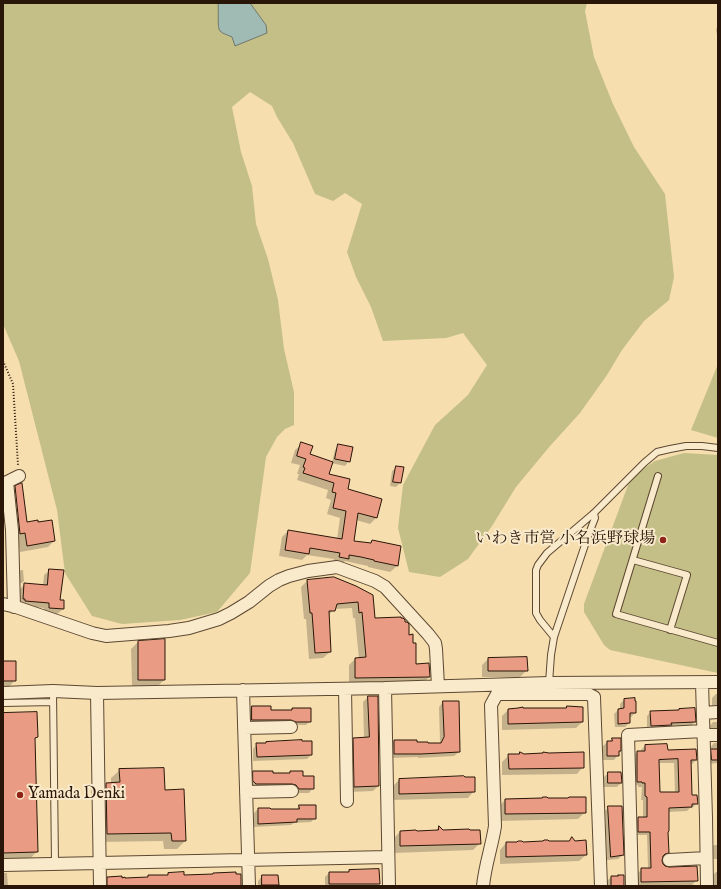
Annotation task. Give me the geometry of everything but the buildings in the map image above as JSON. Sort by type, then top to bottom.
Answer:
[{"type":"street","points":[[18,476],[7,482],[12,530],[9,605],[92,633],[106,636],[169,631],[189,628],[219,619],[232,613],[278,580],[308,571],[337,567],[375,581],[385,587],[435,642],[438,686]]},
{"type":"street","points":[[702,682],[707,886]]},
{"type":"street","points":[[3,693],[53,697],[97,693],[345,689],[549,683],[718,682]]},
{"type":"street","points":[[385,688],[389,886]]},
{"type":"street","points":[[345,689],[347,801]]},
{"type":"street","points":[[243,690],[249,886]]},
{"type":"street","points":[[97,693],[100,886]]},
{"type":"street","points":[[483,886],[487,859],[495,826],[491,705],[497,694],[588,694],[594,697],[601,886]]},
{"type":"street","points":[[703,713],[718,712]]},
{"type":"street","points":[[244,728],[291,727]]},
{"type":"street","points":[[632,886],[628,735],[704,733],[718,735]]},
{"type":"street","points":[[246,792],[292,791]]},
{"type":"street","points":[[3,865],[388,857]]},
{"type":"street","points":[[669,860],[706,858]]},
{"type":"lane","points":[[554,638],[536,613],[536,570],[538,565],[548,553],[594,513],[657,452],[686,446],[718,448]]},
{"type":"lane","points":[[658,476],[616,614],[718,644]]},
{"type":"lane","points":[[549,683],[554,638],[595,518],[594,513]]},
{"type":"lane","points":[[633,560],[687,575],[670,630]]},
{"type":"lane","points":[[3,703],[53,697],[55,864]]},
{"type":"path","points":[[3,361],[13,384],[18,476]]},
{"type":"shaded area","points":[[3,3],[587,3],[585,11],[594,57],[613,104],[634,147],[665,194],[674,277],[669,300],[644,321],[622,350],[607,375],[580,413],[516,487],[492,526],[468,559],[440,577],[409,572],[398,528],[403,485],[435,425],[468,395],[487,365],[463,333],[446,338],[383,341],[371,307],[356,277],[347,252],[362,204],[345,193],[333,201],[315,194],[293,143],[272,106],[250,92],[232,107],[241,152],[252,186],[256,224],[268,259],[278,300],[284,349],[294,392],[294,425],[285,429],[277,437],[266,457],[250,573],[217,612],[180,620],[122,624],[92,616],[65,573],[57,510],[19,361],[3,324]]},
{"type":"shaded area","points":[[718,364],[718,438],[691,430]]},
{"type":"shaded area","name":"いわき市営 小名浜野球場","points":[[684,453],[718,455],[718,673],[610,650],[604,645],[584,612],[584,604],[631,477],[655,461]]},
{"type":"water","points":[[218,3],[250,3],[266,25],[267,33],[235,46],[232,37],[223,33],[219,29]]},
{"type":"place","name":"いわき市営 小名浜野球場","points":[[663,540]]},
{"type":"place","name":"Yamada Denki","points":[[20,795]]}]
